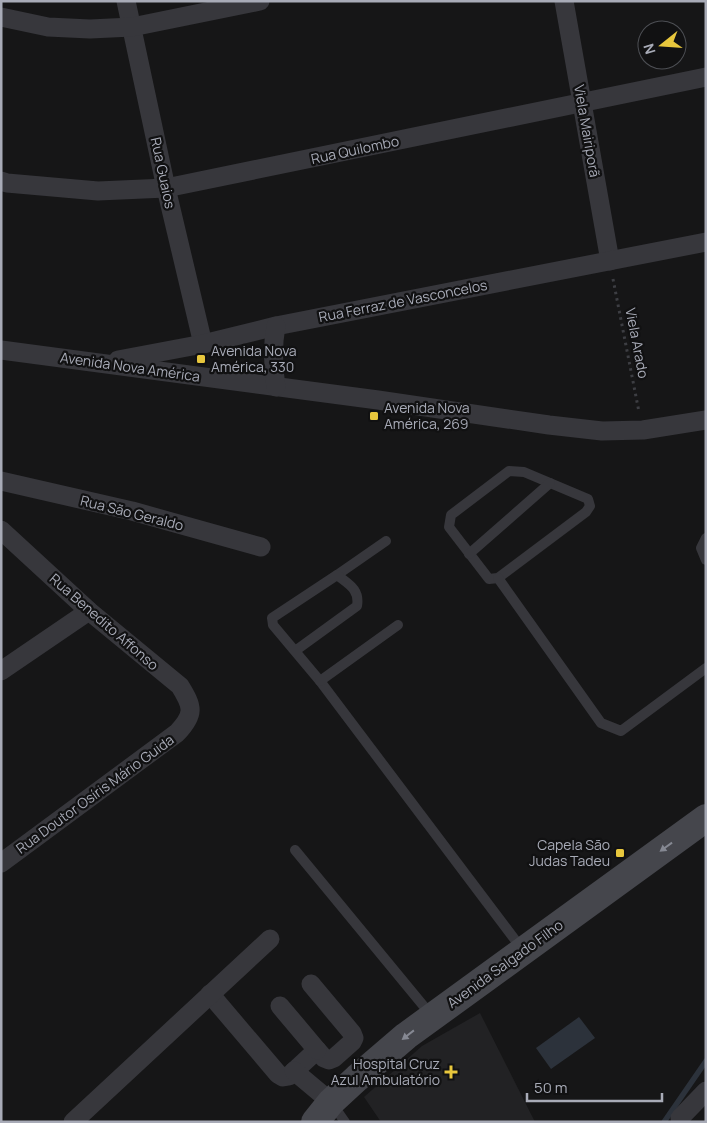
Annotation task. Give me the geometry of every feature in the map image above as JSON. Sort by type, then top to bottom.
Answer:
[{"type":"main road","name":"Avenida Salgado Filho","points":[[330,1115],[356,1078],[406,1036],[706,818]]},
{"type":"street","name":"Rua Guaios","points":[[126,1],[166,188],[203,344]]},
{"type":"street","points":[[1,17],[48,26],[90,29],[132,27],[260,1]]},
{"type":"street","name":"Viela Mairiporã","points":[[564,1],[610,261]]},
{"type":"street","name":"Rua Quilombo","points":[[1,181],[98,190],[166,188],[706,77]]},
{"type":"street","name":"Rua Ferraz de Vasconcelos","points":[[102,363],[203,344],[276,326],[706,242]]},
{"type":"street","points":[[276,326],[273,356],[276,387]]},
{"type":"street","name":"Avenida Nova América","points":[[1,350],[602,431],[643,430],[706,420]]},
{"type":"street","name":"Rua São Geraldo","points":[[1,481],[132,511],[261,548]]},
{"type":"street","name":"Rua Benedito Affonso","points":[[1,530],[89,611],[180,686],[191,709],[188,722]]},
{"type":"street","points":[[1,671],[89,611]]},
{"type":"street","name":"Rua Doutor Osíris Mário Guida","points":[[1,863],[177,733],[188,722]]},
{"type":"street","points":[[73,1122],[270,939]]},
{"type":"street","points":[[280,1006],[324,1058],[329,1060],[334,1058],[354,1038],[311,984]]},
{"type":"street","points":[[210,994],[278,1074],[283,1077],[289,1076],[317,1050]]},
{"type":"street","points":[[294,1071],[330,1115]]},
{"type":"street","points":[[680,1118],[706,1092]]},
{"type":"lane","points":[[509,471],[524,472],[588,499],[590,506],[586,512],[498,578],[489,579],[470,554],[449,527],[451,515],[509,471]]},
{"type":"lane","points":[[470,554],[550,483]]},
{"type":"lane","points":[[706,538],[701,548],[706,560]]},
{"type":"lane","points":[[386,541],[272,618],[273,625],[320,681],[524,951]]},
{"type":"lane","points":[[295,651],[357,606],[358,598],[353,588],[336,574]]},
{"type":"lane","points":[[498,578],[601,723],[621,731],[706,668]]},
{"type":"lane","points":[[320,681],[398,625]]},
{"type":"lane","points":[[295,850],[433,1017]]},
{"type":"path","name":"Viela Arado","points":[[610,261],[643,430]]},
{"type":"shaded area","name":"Hospital Cruz Azul Ambulatório","points":[[480,1013],[535,1122],[381,1122],[364,1097],[422,1046]]},
{"type":"shaded area","points":[[579,1017],[595,1038],[551,1069],[536,1048]]},
{"type":"waterway","points":[[664,1122],[706,1061]]},
{"type":"place","name":"Avenida Nova América, 330","points":[[201,359]]},
{"type":"place","name":"Avenida Nova América, 269","points":[[374,416]]},
{"type":"place","name":"Capela São Judas Tadeu","points":[[620,853]]},
{"type":"place","name":"Hospital Cruz Azul Ambulatório","points":[[451,1072]]}]
